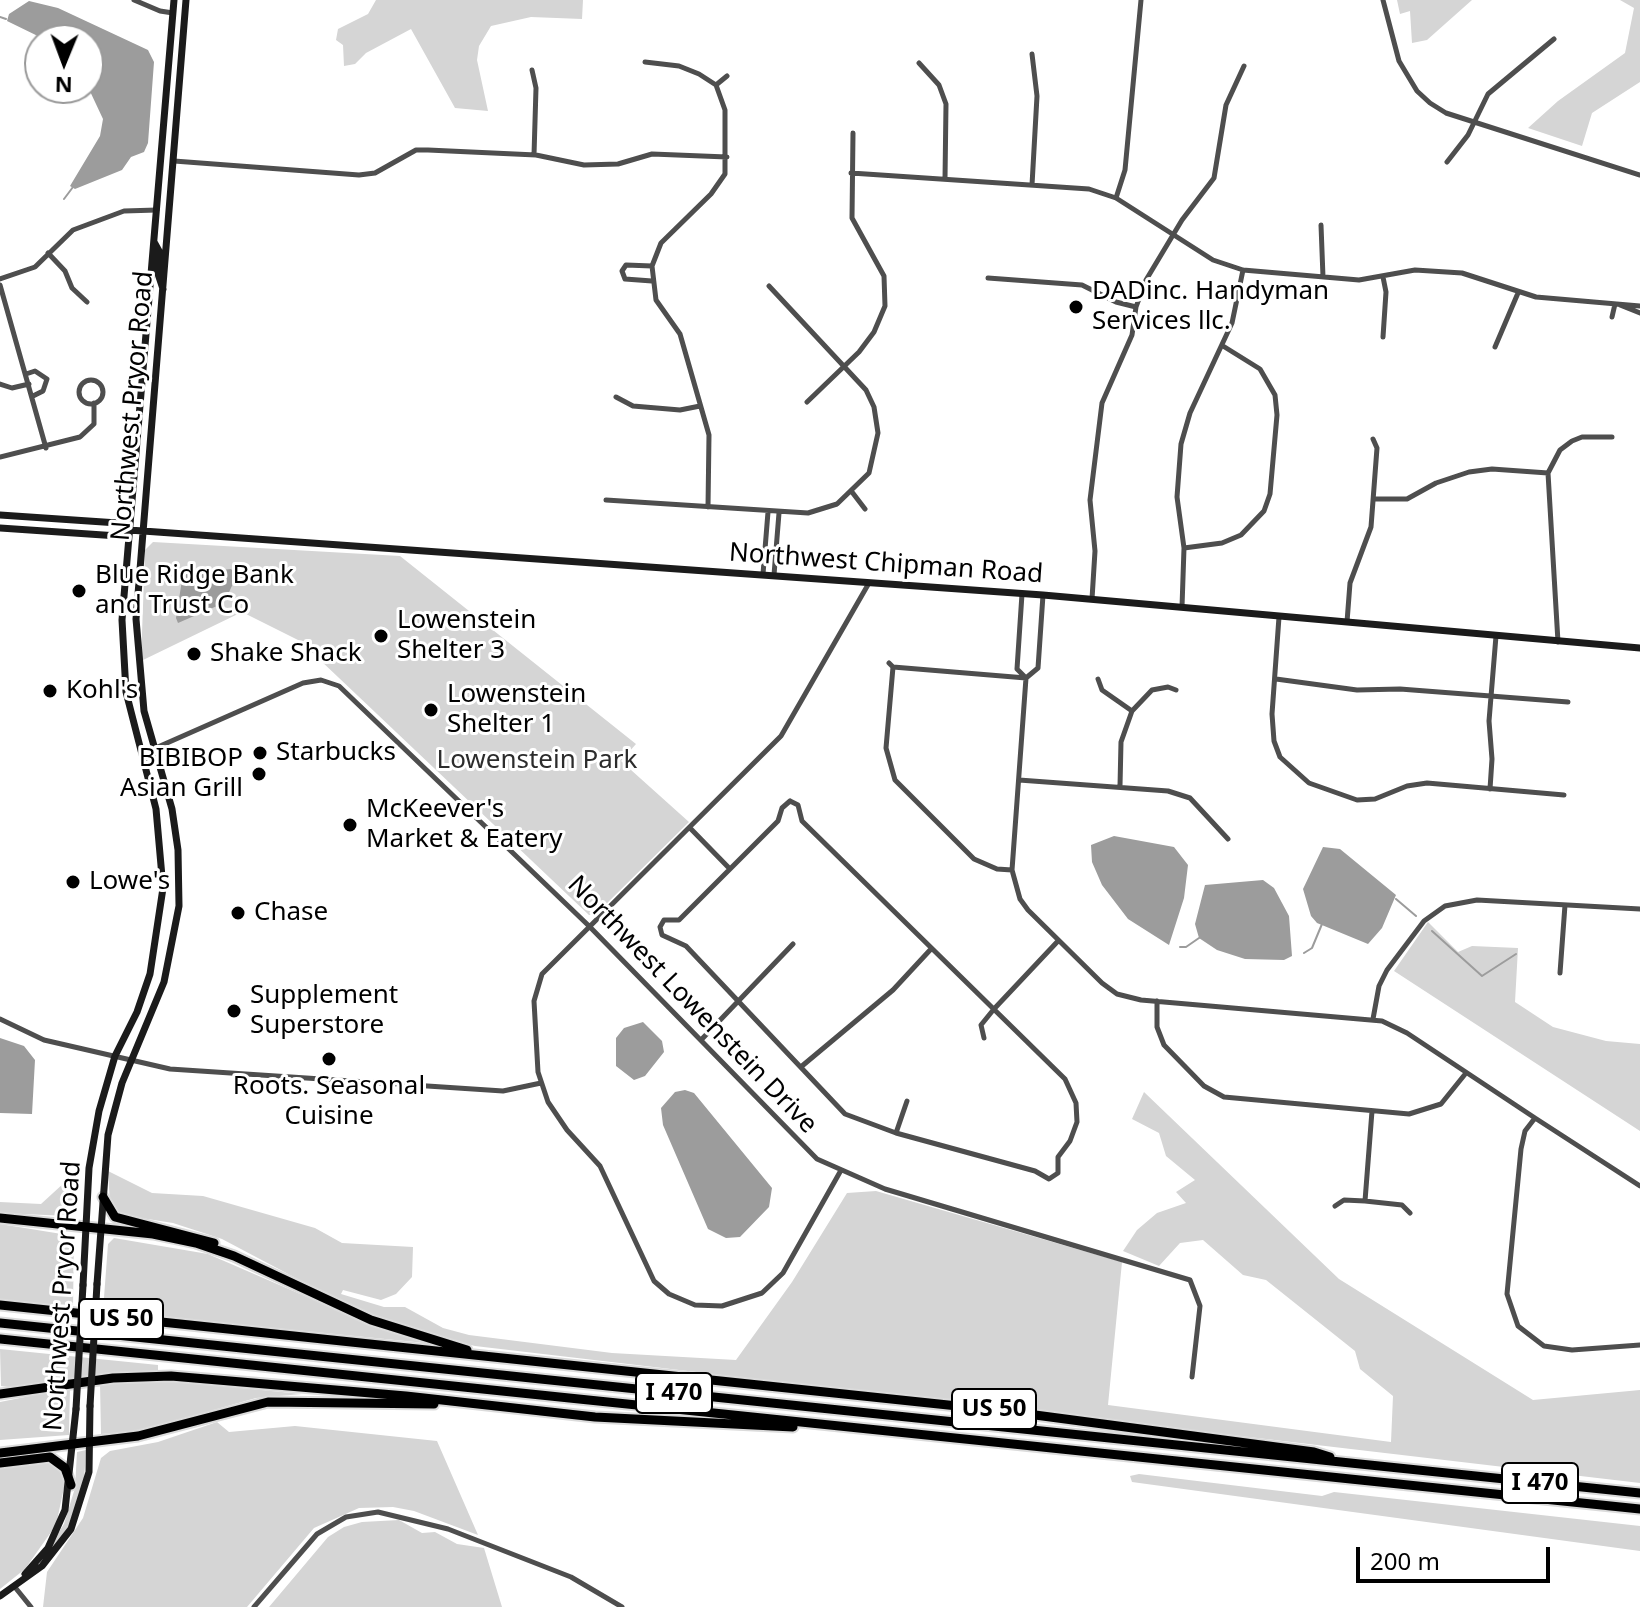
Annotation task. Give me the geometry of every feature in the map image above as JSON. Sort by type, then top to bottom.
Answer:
[{"type":"highway","points":[[103,1197],[115,1217],[200,1237],[237,1253],[270,1274]]},
{"type":"highway","points":[[0,1218],[101,1228],[196,1243],[371,1320],[489,1356]]},
{"type":"highway","name":"US 50","points":[[0,1305],[1005,1411],[1314,1452],[1348,1463]]},
{"type":"highway","name":"I 470","points":[[0,1323],[1640,1493]]},
{"type":"highway","name":"I 470","points":[[0,1339],[1640,1509]]},
{"type":"highway","points":[[0,1394],[113,1378],[171,1376],[656,1421],[874,1430]]},
{"type":"highway","points":[[0,1453],[138,1436],[268,1402],[486,1406]]},
{"type":"highway","points":[[0,1463],[50,1457],[65,1468],[71,1485]]},
{"type":"main road","name":"Northwest Pryor Road","points":[[14,1586],[48,1548],[61,1526],[71,1485],[93,1142],[115,1056],[137,1012],[150,974],[163,888],[156,809],[131,722],[123,661],[129,530],[174,0]]},
{"type":"main road","name":"Northwest Pryor Road","points":[[0,1596],[42,1566],[71,1529],[85,1491],[91,1443],[97,1284],[110,1124],[164,982],[179,906],[178,850],[172,809],[144,711],[136,647],[142,531],[186,0]]},
{"type":"main road","points":[[154,242],[159,251],[158,274],[164,291]]},
{"type":"main road","name":"Northwest Chipman Road","points":[[0,515],[118,523],[129,530],[142,531],[1043,595],[1640,648]]},
{"type":"main road","name":"Northwest Chipman Road","points":[[0,528],[118,536],[129,530]]},
{"type":"street","points":[[134,0],[151,9],[173,13]]},
{"type":"street","points":[[1116,198],[1125,170],[1143,0]]},
{"type":"street","points":[[1383,0],[1399,61],[1417,91],[1446,113],[1640,175]]},
{"type":"street","points":[[1447,162],[1493,89],[1554,39]]},
{"type":"street","points":[[1032,54],[1037,96],[1032,185]]},
{"type":"street","points":[[645,62],[679,66],[716,85],[725,110],[727,157],[720,184],[661,243],[652,266],[656,300],[680,334],[700,406],[710,450],[708,507]]},
{"type":"street","points":[[919,63],[939,85],[946,104],[945,179]]},
{"type":"street","points":[[1092,599],[1095,551],[1090,500],[1097,420],[1107,387],[1132,335],[1136,307],[1146,280],[1214,178],[1226,105],[1244,66]]},
{"type":"street","points":[[532,70],[536,88],[534,155]]},
{"type":"street","points":[[716,85],[727,76]]},
{"type":"street","points":[[807,402],[846,365],[874,332],[882,317],[886,297],[884,276],[852,218],[853,133]]},
{"type":"street","points":[[174,161],[359,175],[375,173],[416,150],[534,155],[573,164],[609,166],[652,154],[727,157]]},
{"type":"street","points":[[851,173],[1089,189],[1116,198],[1213,260],[1243,270],[1359,280],[1415,270],[1472,274],[1518,293],[1640,306]]},
{"type":"street","points":[[46,448],[0,282],[35,267],[73,230],[113,214],[157,210]]},
{"type":"street","points":[[1321,225],[1323,277]]},
{"type":"street","points":[[48,253],[65,271],[72,288],[87,302]]},
{"type":"street","points":[[652,266],[626,265],[622,271],[625,279],[652,281]]},
{"type":"street","points":[[1182,608],[1184,548],[1177,509],[1183,433],[1223,346],[1243,270]]},
{"type":"street","points":[[1383,277],[1386,292],[1383,337]]},
{"type":"street","points":[[988,278],[1082,285],[1116,302],[1136,307]]},
{"type":"street","points":[[606,500],[779,513],[818,511],[852,492],[869,473],[878,433],[874,407],[866,390],[846,365],[769,286]]},
{"type":"street","points":[[1495,347],[1518,293]]},
{"type":"street","points":[[1617,304],[1640,313]]},
{"type":"street","points":[[1612,317],[1617,304]]},
{"type":"street","points":[[1184,548],[1222,543],[1241,535],[1264,511],[1270,494],[1277,415],[1275,395],[1260,369],[1223,346]]},
{"type":"street","points":[[26,374],[35,371],[47,379],[43,391],[33,396]]},
{"type":"street","points":[[0,457],[46,448],[80,437],[94,424],[97,412],[94,403],[81,397],[80,389],[88,381],[99,383],[103,389],[102,396],[94,403]]},
{"type":"street","points":[[0,384],[12,388],[29,384]]},
{"type":"street","points":[[616,397],[633,406],[680,410],[700,406]]},
{"type":"street","points":[[1558,642],[1548,473],[1560,450],[1572,441],[1582,437],[1612,437]]},
{"type":"street","points":[[1347,622],[1350,583],[1369,539],[1375,499],[1377,448],[1373,439]]},
{"type":"street","points":[[1375,499],[1407,499],[1436,483],[1469,472],[1492,469],[1548,473]]},
{"type":"street","points":[[852,492],[865,509]]},
{"type":"street","points":[[763,574],[768,512]]},
{"type":"street","points":[[774,575],[779,513]]},
{"type":"street","points":[[840,1172],[783,1273],[762,1293],[722,1306],[695,1305],[669,1294],[654,1281],[600,1166],[560,1121],[548,1102],[541,1083],[534,1001],[542,974],[781,736],[870,582]]},
{"type":"street","points":[[1022,594],[1017,669],[1026,678],[1012,870],[1020,899],[1058,941],[1110,989],[1133,998],[1373,1019],[1407,1033],[1640,1186]]},
{"type":"street","points":[[1012,870],[997,869],[974,859],[895,780],[886,748],[891,665],[1026,678],[1038,668],[1043,595]]},
{"type":"street","points":[[1279,617],[1274,741],[1280,757],[1309,783],[1357,800],[1375,799],[1407,786],[1427,783],[1564,795]]},
{"type":"street","points":[[1490,789],[1492,759],[1489,721],[1496,636]]},
{"type":"street","points":[[1098,679],[1102,690],[1132,711]]},
{"type":"street","points":[[1276,679],[1357,690],[1400,689],[1568,702]]},
{"type":"street","name":"Northwest Lowenstein Drive","points":[[141,754],[303,683],[321,680],[339,686],[589,926],[805,1150],[840,1172],[885,1189],[1190,1280],[1200,1306],[1192,1377]]},
{"type":"street","points":[[1120,786],[1121,742],[1132,711],[1152,690],[1168,687],[1176,690]]},
{"type":"street","points":[[1019,780],[1168,791],[1190,798],[1228,839]]},
{"type":"street","points":[[790,801],[798,805],[802,821],[931,949],[1065,1079],[1072,1090],[1077,1122],[1070,1141],[1058,1157],[1058,1173],[1049,1179],[1041,1178],[1035,1171],[896,1133],[845,1114],[686,946],[662,935],[660,927],[664,920],[679,920],[780,818],[782,808],[790,801]]},
{"type":"street","points":[[690,828],[729,868]]},
{"type":"street","points":[[1373,1019],[1383,978],[1435,911],[1458,901],[1640,909]]},
{"type":"street","points":[[1560,973],[1565,905]]},
{"type":"street","points":[[984,1038],[981,1025],[1058,941]]},
{"type":"street","points":[[701,1040],[793,944]]},
{"type":"street","points":[[802,1066],[893,990],[931,949]]},
{"type":"street","points":[[1157,1001],[1157,1027],[1164,1045],[1214,1092],[1236,1099],[1409,1114],[1432,1109],[1449,1098],[1466,1073]]},
{"type":"street","points":[[0,1019],[44,1040],[115,1056],[131,1063],[170,1069],[474,1090],[503,1091],[541,1083]]},
{"type":"street","points":[[896,1133],[907,1101]]},
{"type":"street","points":[[1365,1201],[1372,1111]]},
{"type":"street","points":[[1535,1118],[1525,1131],[1521,1149],[1507,1281],[1513,1317],[1535,1342],[1553,1348],[1640,1345]]},
{"type":"street","points":[[1335,1206],[1344,1200],[1365,1201],[1402,1205],[1410,1213]]},
{"type":"street","points":[[254,1607],[317,1534],[346,1517],[378,1512],[448,1529],[571,1577],[622,1607]]},
{"type":"street","points":[[14,1586],[31,1607]]},
{"type":"green space","points":[[376,0],[583,0],[582,19],[531,17],[491,26],[479,46],[477,60],[488,111],[455,108],[411,29],[366,53],[355,64],[344,66],[343,45],[336,40],[338,29],[368,14]]},
{"type":"green space","points":[[1397,0],[1472,0],[1427,40],[1412,43],[1410,11],[1400,14]]},
{"type":"green space","points":[[1620,0],[1640,0],[1640,82],[1592,113],[1582,146],[1528,128],[1558,101],[1625,53],[1634,8]]},
{"type":"green space","name":"Lowenstein Park","points":[[153,542],[400,556],[636,744],[621,761],[689,822],[596,914],[589,915],[300,641],[242,612],[141,661],[145,550]]},
{"type":"green space","points":[[1428,922],[1458,952],[1472,946],[1518,948],[1515,1002],[1553,1027],[1606,1041],[1640,1044],[1640,1131],[1394,971]]},
{"type":"green space","points":[[1144,1092],[1339,1279],[1533,1400],[1640,1390],[1640,1483],[475,1346],[406,1329],[360,1312],[222,1239],[173,1223],[122,1215],[110,1204],[108,1171],[152,1193],[203,1196],[315,1228],[342,1243],[413,1247],[412,1277],[396,1294],[381,1300],[343,1290],[341,1294],[384,1307],[405,1307],[443,1328],[469,1335],[612,1353],[736,1360],[792,1282],[847,1193],[876,1191],[1122,1262],[1108,1405],[1391,1442],[1393,1396],[1360,1369],[1355,1351],[1266,1280],[1243,1275],[1203,1240],[1180,1243],[1159,1266],[1123,1251],[1137,1230],[1157,1213],[1186,1203],[1176,1192],[1195,1180],[1166,1156],[1159,1133],[1132,1119]]},
{"type":"green space","points":[[76,1172],[73,1210],[68,1216],[0,1213],[0,1202],[41,1204]]},
{"type":"green space","points":[[0,1224],[74,1236],[73,1308],[0,1301]]},
{"type":"green space","points":[[114,1238],[208,1254],[351,1316],[425,1343],[103,1311],[108,1244]]},
{"type":"green space","points":[[0,1349],[158,1365],[158,1372],[116,1373],[16,1388],[1,1386]]},
{"type":"green space","points":[[161,1380],[302,1394],[256,1398],[136,1432],[101,1434],[100,1384]]},
{"type":"green space","points":[[70,1388],[69,1435],[0,1440],[0,1402]]},
{"type":"green space","points":[[217,1422],[229,1432],[295,1426],[437,1441],[478,1535],[414,1511],[393,1507],[359,1508],[314,1528],[247,1607],[43,1607],[47,1572],[83,1518],[101,1458],[110,1451],[158,1442]]},
{"type":"green space","points":[[86,1450],[84,1481],[78,1506],[67,1530],[40,1563],[64,1524],[75,1488],[77,1452]]},
{"type":"green space","points":[[51,1461],[62,1471],[65,1483],[56,1525],[25,1569],[0,1589],[0,1467]]},
{"type":"green space","points":[[1139,1474],[1322,1496],[1334,1492],[1640,1526],[1640,1551],[1132,1482],[1130,1476]]},
{"type":"green space","points":[[399,1520],[422,1533],[435,1532],[457,1544],[484,1548],[502,1607],[269,1607],[328,1537],[344,1527],[362,1522]]},
{"type":"shaded area","points":[[29,1],[58,8],[92,24],[24,24],[24,29],[7,21],[9,14]]},
{"type":"shaded area","points":[[104,29],[148,50],[154,62],[148,143],[144,152],[131,157],[122,170],[75,189],[70,186],[100,136],[103,119],[96,104],[104,104]]},
{"type":"shaded area","points":[[231,569],[237,575],[224,603],[178,623],[176,618],[182,580],[188,570]]},
{"type":"shaded area","points":[[1114,836],[1174,847],[1188,865],[1184,898],[1169,945],[1128,919],[1102,885],[1092,862],[1091,845]]},
{"type":"shaded area","points":[[1323,847],[1340,849],[1396,895],[1382,928],[1368,944],[1317,923],[1311,916],[1303,889]]},
{"type":"shaded area","points":[[1263,880],[1274,888],[1289,916],[1292,956],[1284,960],[1245,959],[1217,950],[1199,938],[1195,924],[1205,885]]},
{"type":"shaded area","points":[[643,1022],[662,1041],[664,1052],[645,1076],[634,1080],[616,1066],[616,1038],[624,1028]]},
{"type":"shaded area","points":[[0,1038],[24,1046],[35,1060],[32,1114],[0,1113]]},
{"type":"shaded area","points":[[685,1090],[694,1093],[772,1188],[769,1207],[740,1237],[726,1238],[708,1229],[663,1125],[661,1108],[675,1092]]},
{"type":"waterway","points":[[0,17],[6,19]]},
{"type":"waterway","points":[[64,199],[73,187]]},
{"type":"waterway","points":[[1396,899],[1416,916]]},
{"type":"waterway","points":[[1304,953],[1312,948],[1322,924]]},
{"type":"waterway","points":[[1432,931],[1482,976],[1516,954]]},
{"type":"waterway","points":[[1180,947],[1186,947],[1199,938]]},
{"type":"place","name":"DADinc. Handyman Services llc.","points":[[1076,307]]},
{"type":"place","name":"Blue Ridge Bank and Trust Co","points":[[79,591]]},
{"type":"place","name":"Lowenstein Shelter 3","points":[[381,636]]},
{"type":"place","name":"Shake Shack","points":[[194,654]]},
{"type":"place","name":"Kohl's","points":[[50,691]]},
{"type":"place","name":"Lowenstein Shelter 1","points":[[431,710]]},
{"type":"place","name":"Starbucks","points":[[260,753]]},
{"type":"place","name":"BIBIBOP Asian Grill","points":[[259,774]]},
{"type":"place","name":"McKeever's Market & Eatery","points":[[350,825]]},
{"type":"place","name":"Lowe's","points":[[73,882]]},
{"type":"place","name":"Chase","points":[[238,913]]},
{"type":"place","name":"Supplement Superstore","points":[[234,1011]]},
{"type":"place","name":"Roots. Seasonal Cuisine","points":[[329,1059]]}]
